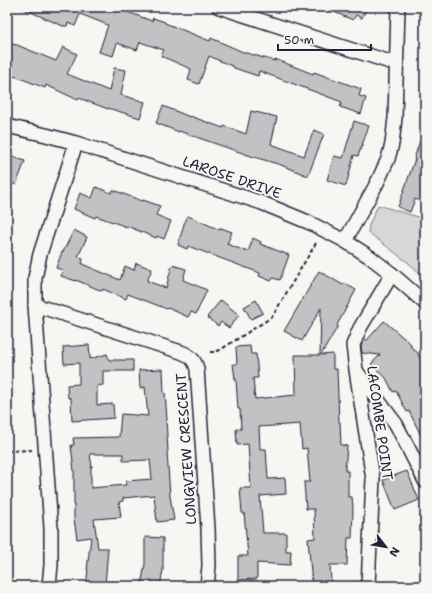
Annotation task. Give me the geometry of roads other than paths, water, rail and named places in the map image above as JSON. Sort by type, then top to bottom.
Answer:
[{"type":"street","points":[[220,7],[396,64]]},
{"type":"street","points":[[345,241],[377,183],[388,159],[392,144],[394,131],[398,7]]},
{"type":"street","name":"LAROSE DRIVE","points":[[7,126],[76,143],[262,203],[308,222],[345,241],[370,257],[425,303]]},
{"type":"street","points":[[49,586],[52,548],[35,305],[35,278],[40,254],[76,143]]},
{"type":"street","name":"LACOMBE POINT","points":[[368,586],[373,479],[353,345],[357,334],[392,274]]},
{"type":"street","name":"LONGVIEW CRESCENT","points":[[35,305],[187,354],[195,362],[197,369],[208,528],[209,566],[207,586]]},
{"type":"street","points":[[356,370],[396,424],[425,481]]}]
